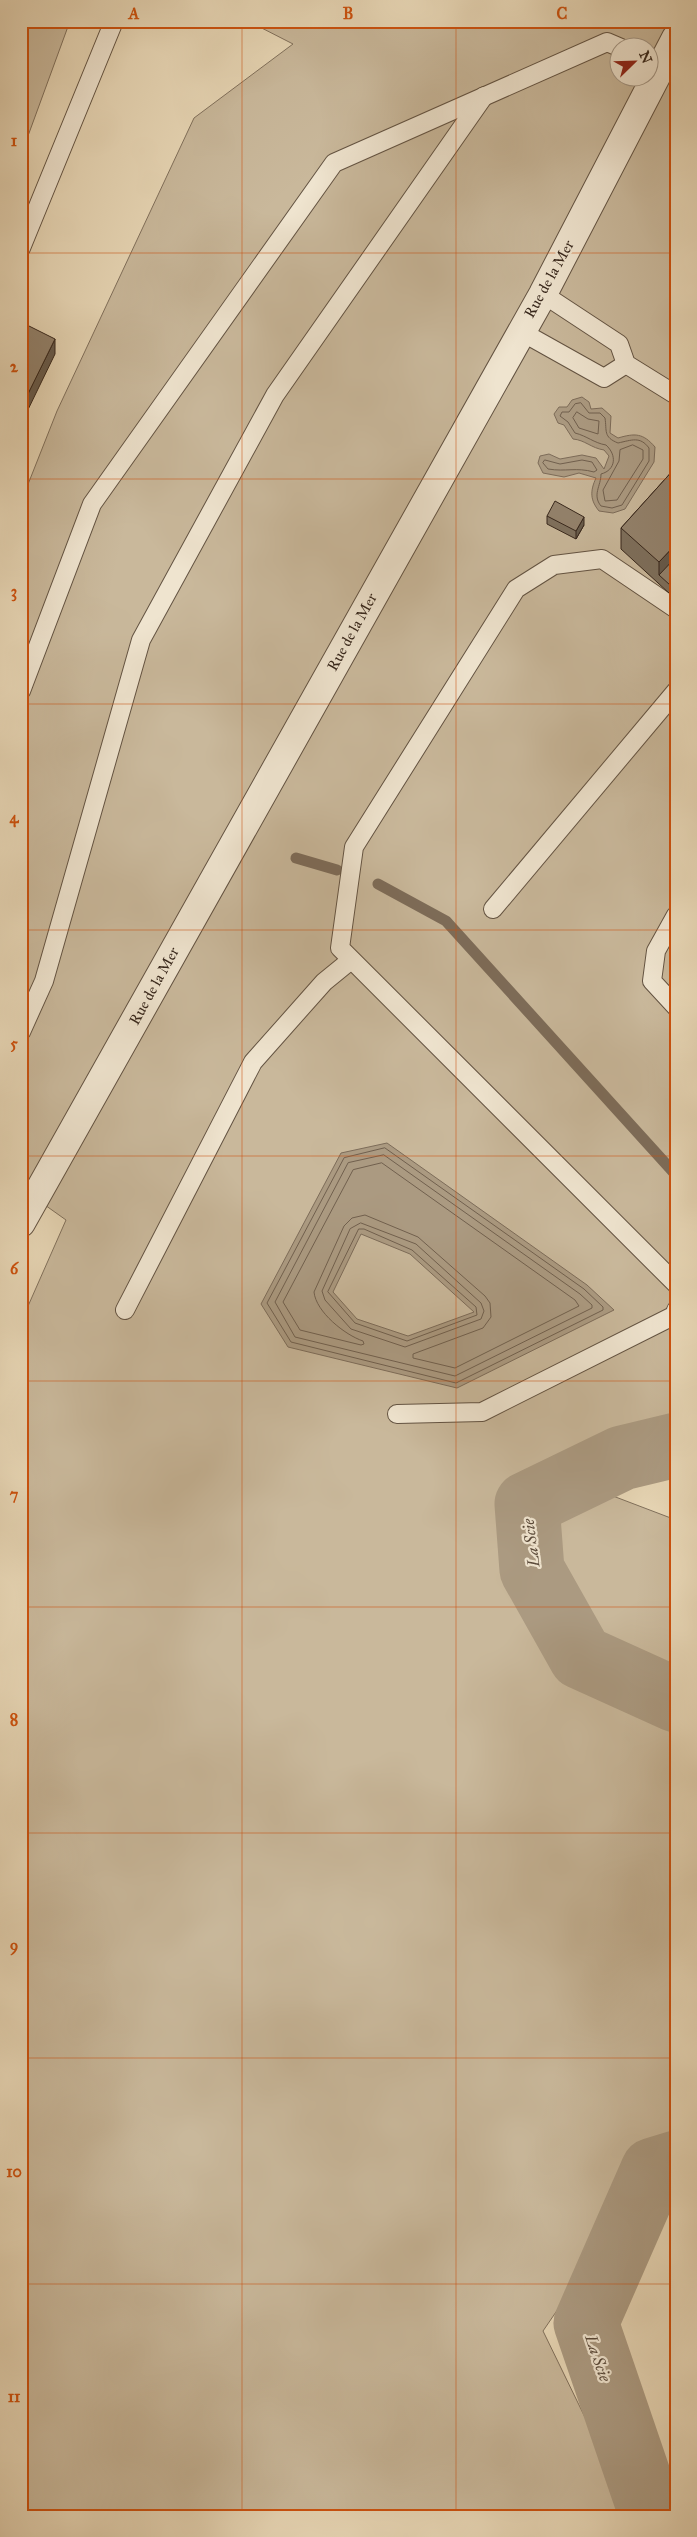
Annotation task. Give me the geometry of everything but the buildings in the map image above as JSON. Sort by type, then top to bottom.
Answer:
[{"type":"street","name":"Rue de la Mer","points":[[660,57],[676,38]]},
{"type":"street","name":"Rue de la Mer","points":[[22,1222],[520,331],[543,294],[643,88]]},
{"type":"lane","points":[[21,248],[114,21]]},
{"type":"lane","points":[[21,691],[92,504],[334,163],[607,42],[610,43]]},
{"type":"lane","points":[[21,1032],[44,981],[141,640],[275,395],[484,96]]},
{"type":"lane","points":[[543,294],[619,344],[626,364],[676,395]]},
{"type":"lane","points":[[520,331],[604,378],[626,364]]},
{"type":"lane","points":[[676,609],[602,559],[554,566],[516,589],[354,847],[340,948],[676,1284]]},
{"type":"lane","points":[[493,909],[676,691]]},
{"type":"lane","points":[[676,915],[656,951],[652,982],[676,1007]]},
{"type":"lane","points":[[125,1310],[253,1062],[324,982],[352,960]]},
{"type":"lane","points":[[397,1414],[482,1412],[675,1315],[676,1310]]},
{"type":"shaded area","points":[[21,21],[70,21],[21,155]]},
{"type":"shaded area","points":[[248,21],[676,21],[676,1426],[542,1469],[676,1520],[676,2180],[653,2170],[543,2331],[633,2516],[21,2516],[21,1322],[66,1220],[21,1188],[21,502],[57,411],[194,118],[293,44]]},
{"type":"water","points":[[582,397],[589,402],[591,409],[602,408],[611,416],[610,433],[618,438],[638,435],[647,439],[655,447],[654,462],[625,509],[613,513],[599,511],[594,503],[592,491],[596,478],[579,473],[564,477],[543,473],[538,463],[540,456],[549,454],[560,459],[582,455],[596,458],[604,469],[609,456],[604,450],[573,439],[564,425],[558,423],[554,414],[559,407],[567,407],[572,400]]},
{"type":"water","points":[[387,1143],[587,1285],[614,1310],[457,1388],[288,1347],[261,1304],[341,1153]],"holes":[[[361,1234],[410,1254],[474,1312],[408,1336],[357,1319],[333,1292]]]},
{"type":"waterway","points":[[296,858],[337,870]]},
{"type":"waterway","points":[[378,884],[446,921],[676,1175]]},
{"type":"waterway","name":"La Scie","points":[[676,1445],[622,1458],[527,1504],[532,1570],[581,1657],[676,1700]]},
{"type":"waterway","name":"La Scie","points":[[652,2516],[586,2323],[653,2170],[676,2163]]}]
